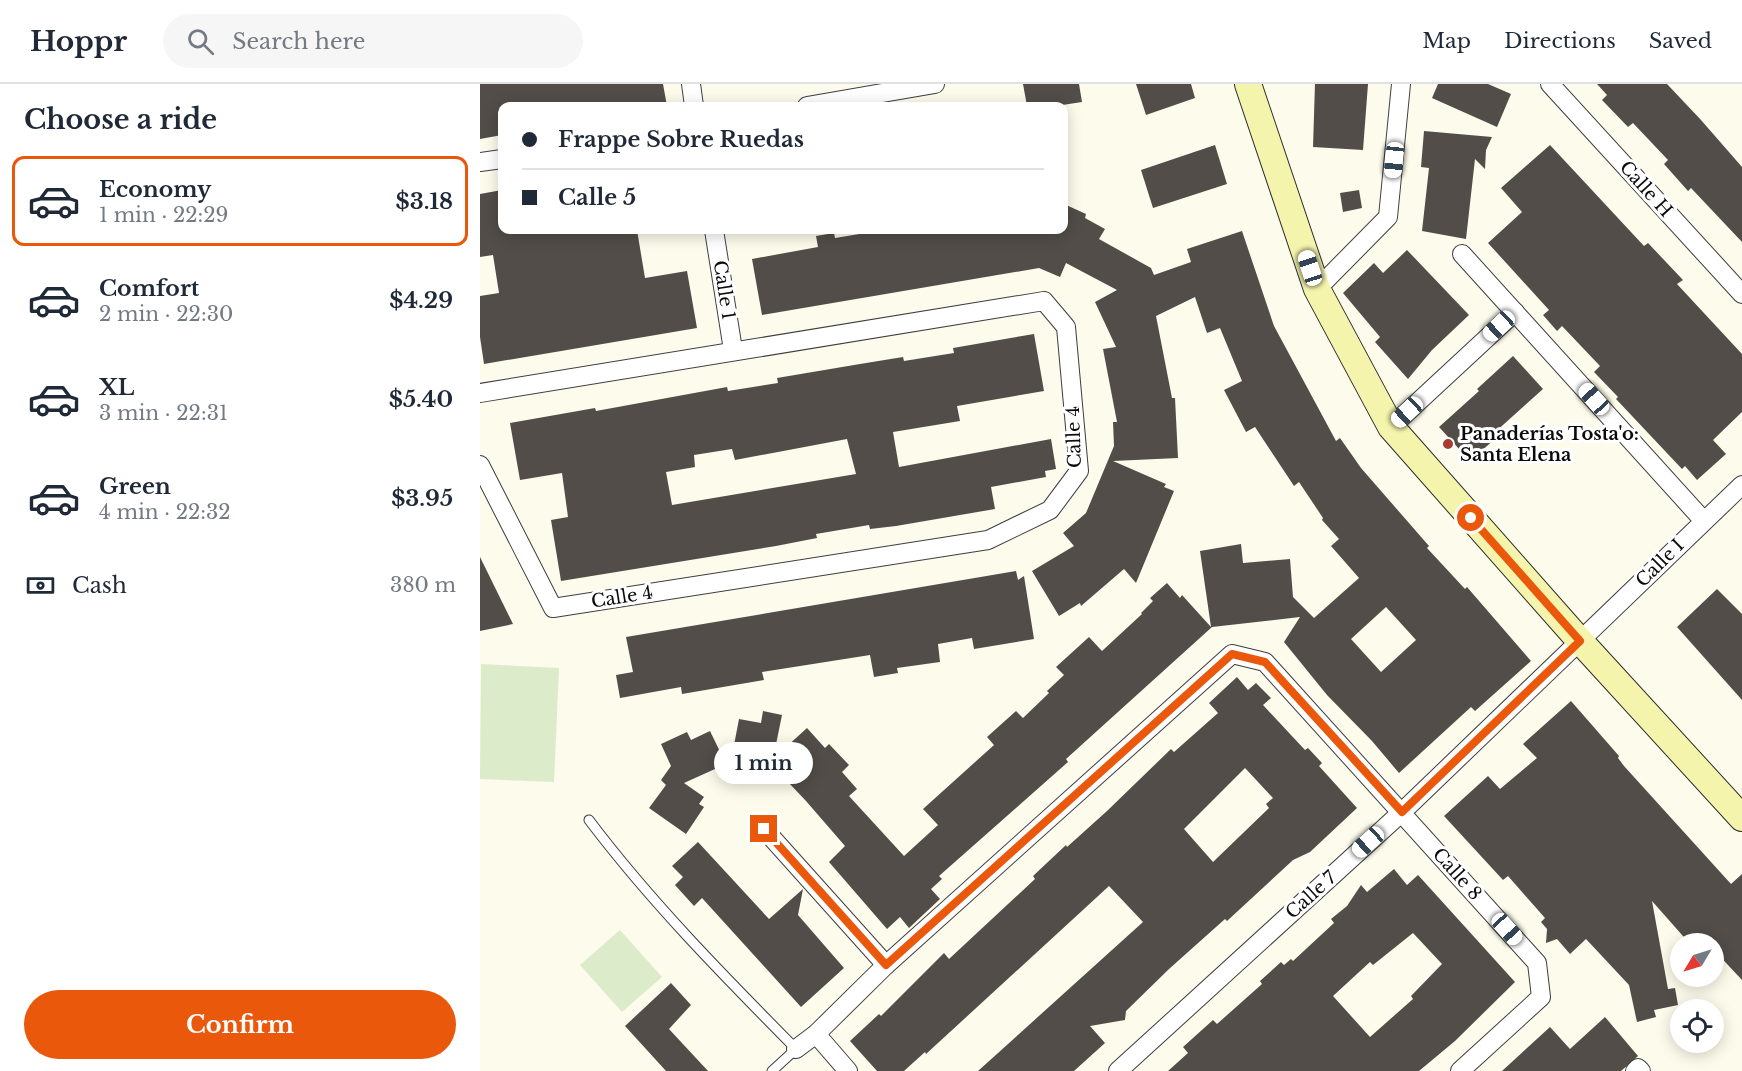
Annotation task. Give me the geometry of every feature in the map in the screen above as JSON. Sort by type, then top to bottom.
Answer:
[{"type":"street","points":[[691,84],[693,102]]},
{"type":"street","points":[[830,102],[935,84]]},
{"type":"street","points":[[1248,84],[1317,289],[1391,427],[1580,641],[1742,818]]},
{"type":"street","points":[[1317,289],[1388,217],[1401,84]]},
{"type":"street","name":"Calle H","points":[[1550,84],[1742,294]]},
{"type":"street","points":[[480,162],[498,160]]},
{"type":"street","name":"Calle 1","points":[[715,234],[733,350]]},
{"type":"street","points":[[1462,254],[1703,520]]},
{"type":"street","name":"Calle 4","points":[[480,393],[1044,301],[1066,327],[1079,471],[1050,510],[988,540],[553,608],[480,465]]},
{"type":"street","points":[[1391,427],[1515,312]]},
{"type":"street","name":"Calle I","points":[[1580,641],[1703,520],[1742,485]]},
{"type":"street","name":"Calle 7","points":[[1118,1071],[1402,812],[1580,641]]},
{"type":"street","points":[[796,1048],[816,1034],[886,965],[1232,654],[1265,662],[1402,812]]},
{"type":"street","name":"Calle 8","points":[[1402,812],[1537,963],[1541,997],[1460,1071]]},
{"type":"street","points":[[764,829],[886,965]]},
{"type":"street","points":[[816,1034],[848,1071]]},
{"type":"street","points":[[1635,1071],[1638,1068],[1641,1071]]},
{"type":"lane","points":[[589,820],[633,879],[722,974],[796,1048],[772,1071]]},
{"type":"green space","points":[[481,664],[559,668],[554,782],[480,779]]},
{"type":"green space","points":[[620,930],[662,977],[622,1012],[580,965]]},
{"type":"building","points":[[480,84],[663,84],[666,102],[498,102],[498,136],[480,139]]},
{"type":"building","points":[[1023,84],[1079,84],[1082,102],[1068,104],[1068,102],[1026,102]]},
{"type":"building","points":[[1136,84],[1191,84],[1195,98],[1146,115]]},
{"type":"building","points":[[1315,84],[1368,84],[1363,150],[1313,147]]},
{"type":"building","points":[[1438,84],[1488,84],[1511,94],[1497,127],[1432,98]]},
{"type":"building","points":[[1597,84],[1667,84],[1701,120],[1742,167],[1742,242],[1691,188],[1688,191],[1664,164],[1668,160],[1633,123],[1628,127],[1602,100],[1607,95]]},
{"type":"building","points":[[1424,131],[1492,137],[1486,150],[1485,169],[1475,159],[1466,239],[1422,231],[1429,168],[1421,167]]},
{"type":"building","points":[[1215,145],[1227,184],[1153,208],[1141,170]]},
{"type":"building","points":[[1550,145],[1644,246],[1648,243],[1683,280],[1677,284],[1742,354],[1742,412],[1713,440],[1726,454],[1697,480],[1685,466],[1682,469],[1616,399],[1618,397],[1594,372],[1600,366],[1562,326],[1557,331],[1543,315],[1549,310],[1488,243],[1522,212],[1501,188]]},
{"type":"building","points":[[1359,190],[1362,208],[1343,212],[1340,193]]},
{"type":"building","points":[[498,191],[498,234],[638,234],[645,278],[687,271],[697,328],[484,364],[480,337],[480,296],[499,293],[493,255],[480,257],[480,194]]},
{"type":"building","points":[[1068,206],[1086,214],[1085,218],[1105,229],[1099,239],[1151,268],[1154,275],[1191,262],[1187,249],[1242,231],[1274,326],[1336,441],[1340,438],[1361,468],[1429,546],[1427,548],[1465,589],[1467,587],[1531,661],[1475,711],[1471,707],[1399,773],[1372,741],[1327,695],[1284,642],[1300,617],[1212,627],[1066,759],[1068,762],[939,876],[942,879],[931,889],[940,899],[909,928],[900,917],[887,929],[829,862],[845,846],[806,801],[772,765],[771,769],[731,761],[739,719],[761,723],[763,711],[782,715],[773,759],[807,728],[825,748],[829,744],[849,765],[842,772],[857,789],[849,796],[904,856],[938,825],[923,809],[994,745],[987,737],[1016,711],[1023,718],[1049,693],[1047,691],[1064,675],[1056,667],[1089,637],[1102,651],[1142,614],[1153,601],[1150,598],[1167,583],[1180,598],[1182,595],[1211,627],[1200,551],[1241,544],[1243,563],[1290,559],[1293,597],[1314,618],[1359,578],[1331,546],[1339,539],[1322,520],[1323,518],[1299,482],[1294,486],[1255,427],[1246,432],[1224,390],[1242,381],[1220,328],[1207,333],[1195,297],[1156,316],[1172,398],[1175,398],[1178,458],[1113,461],[1166,484],[1164,487],[1174,491],[1136,583],[1124,569],[1081,606],[1080,603],[1059,616],[1032,571],[1074,546],[1063,533],[1086,513],[1114,446],[1113,422],[1117,422],[1103,349],[1116,347],[1095,302],[1117,290],[1066,263],[1060,277],[1039,268],[762,315],[752,259],[818,247],[816,236],[834,234],[835,238],[860,234],[1068,234]],"holes":[[[1386,607],[1416,640],[1381,672],[1351,639]]]},
{"type":"building","points":[[1407,250],[1469,315],[1432,350],[1408,379],[1375,342],[1380,337],[1343,293],[1374,263],[1383,273]]},
{"type":"building","points":[[1034,334],[1044,391],[957,406],[960,421],[893,432],[899,467],[1051,439],[1056,469],[1045,471],[1046,477],[991,487],[995,509],[896,526],[870,529],[869,525],[816,534],[817,538],[776,546],[561,581],[551,520],[568,517],[562,473],[520,480],[510,423],[595,408],[596,411],[727,387],[728,391],[778,383],[777,378],[903,357],[904,361],[954,353],[953,348]],"holes":[[[847,439],[856,474],[672,505],[666,472],[695,467],[694,455],[732,449],[735,460]]]},
{"type":"building","points":[[1513,356],[1543,389],[1493,434],[1496,438],[1470,461],[1439,427]]},
{"type":"building","points":[[480,557],[513,624],[480,631]]},
{"type":"building","points":[[1016,571],[1018,580],[1024,576],[1034,639],[974,649],[972,638],[938,644],[940,662],[897,668],[898,673],[874,677],[870,655],[762,672],[764,680],[682,694],[681,687],[620,698],[616,675],[633,672],[626,637]]},
{"type":"building","points":[[1717,589],[1742,614],[1742,700],[1677,627]]},
{"type":"building","points":[[1237,677],[1248,690],[1256,683],[1271,698],[1263,705],[1305,750],[1308,748],[1322,763],[1319,766],[1357,808],[1310,852],[1293,860],[1227,921],[1225,919],[1169,969],[1126,1011],[1125,1020],[1090,1026],[1105,1043],[1074,1071],[978,1071],[1143,922],[1109,886],[926,1054],[925,1052],[904,1071],[877,1071],[850,1041],[879,1014],[881,1016],[944,953],[949,959],[1035,879],[1033,876],[1066,845],[1067,847],[1107,811],[1171,749],[1174,752],[1218,713],[1209,703]],"holes":[[[1245,768],[1273,798],[1266,804],[1269,808],[1213,862],[1184,829]]]},
{"type":"building","points":[[1571,701],[1619,756],[1624,766],[1731,884],[1742,874],[1742,980],[1724,961],[1724,933],[1680,933],[1652,901],[1668,989],[1675,988],[1677,999],[1670,999],[1670,1007],[1654,1010],[1656,1017],[1637,1022],[1629,985],[1586,939],[1570,954],[1557,939],[1546,943],[1547,929],[1541,922],[1545,918],[1508,876],[1503,880],[1444,816],[1488,776],[1500,789],[1537,758],[1523,744]]},
{"type":"building","points":[[710,731],[726,764],[684,783],[704,797],[699,804],[704,807],[686,834],[649,808],[666,785],[661,780],[671,766],[661,744],[687,732],[691,740]]},
{"type":"building","points":[[698,842],[769,919],[803,889],[798,915],[844,968],[801,1007],[702,898],[694,906],[675,885],[683,877],[672,866]]},
{"type":"building","points":[[1394,869],[1407,885],[1418,875],[1515,982],[1455,1041],[1419,1071],[1168,1071],[1188,1053],[1183,1047],[1213,1020],[1217,1024],[1262,984],[1260,981],[1281,962],[1284,965],[1291,959],[1293,961],[1334,923],[1331,919],[1347,906],[1361,885],[1367,892]],"holes":[[[1413,933],[1442,964],[1411,996],[1413,999],[1370,1037],[1333,996],[1370,962],[1373,965]]]},
{"type":"building","points":[[671,983],[691,1005],[669,1029],[708,1071],[666,1071],[625,1026]]},
{"type":"building","points":[[1605,1017],[1638,1056],[1621,1071],[1502,1071],[1550,1027],[1570,1049]]},
{"type":"place","name":"Panaderías Tosta'o: Santa Elena","points":[[1448,444]]},
{"type":"route","points":[[764,829],[886,965],[1232,654],[1265,662],[1402,812],[1580,641],[1471,518]]}]
